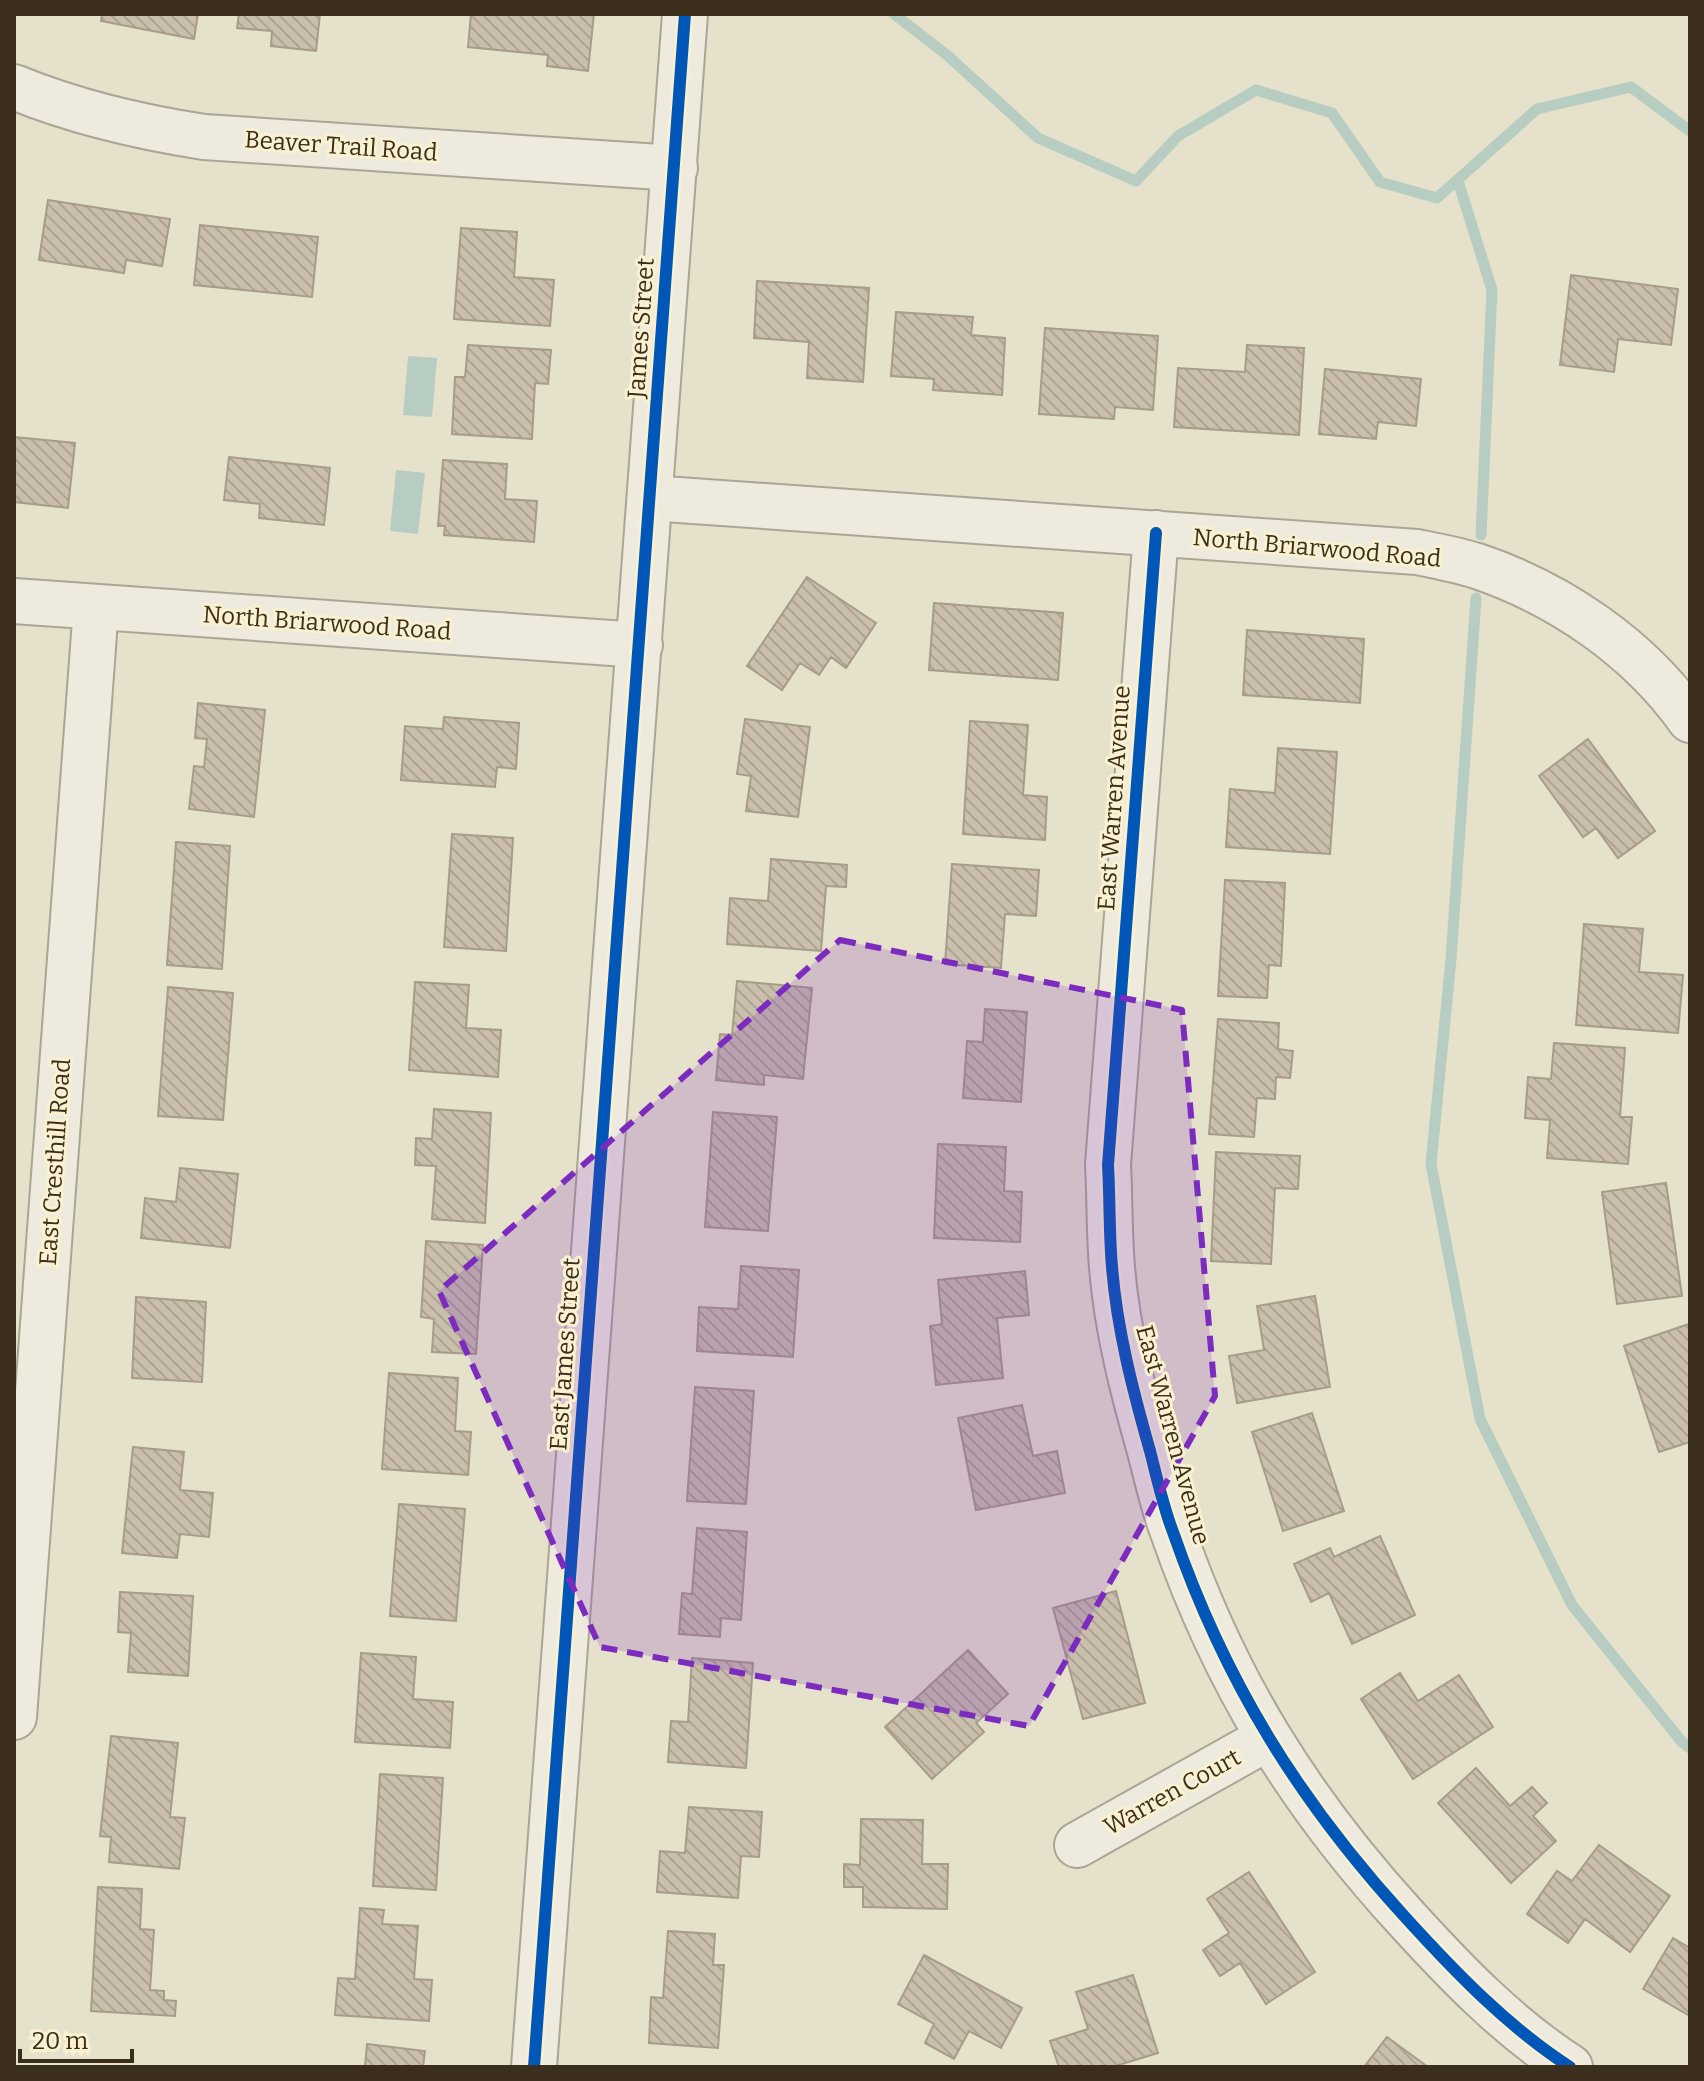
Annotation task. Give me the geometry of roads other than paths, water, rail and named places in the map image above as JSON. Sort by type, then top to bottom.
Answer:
[{"type":"street","name":"James Street","points":[[640,645],[685,14]]},
{"type":"street","name":"Beaver Trail Road","points":[[14,87],[83,112],[204,137],[675,168]]},
{"type":"street","name":"North Briarwood Road","points":[[650,498],[1417,552],[1476,566],[1524,585],[1570,610],[1613,639],[1653,675],[1690,720]]},
{"type":"street","name":"East Warren Avenue","points":[[1156,533],[1108,1165],[1112,1267],[1131,1386],[1172,1531],[1214,1638],[1268,1738],[1309,1801],[1354,1861],[1445,1961],[1502,2014],[1570,2067]]},
{"type":"street","name":"North Briarwood Road","points":[[14,601],[640,645]]},
{"type":"street","name":"East Cresthill Road","points":[[14,1717],[96,607]]},
{"type":"street","name":"East James Street","points":[[534,2067],[640,645]]},
{"type":"street","name":"Warren Court","points":[[1077,1845],[1268,1738]]},
{"type":"waterway","points":[[894,14],[947,55],[1038,138],[1136,181],[1178,136],[1256,90],[1332,113],[1380,182],[1437,198],[1537,109],[1631,87],[1690,131]]},
{"type":"waterway","points":[[1458,181],[1492,290],[1481,535]]},
{"type":"waterway","points":[[1476,598],[1451,959],[1431,1164],[1480,1419],[1572,1605],[1690,1748]]}]
